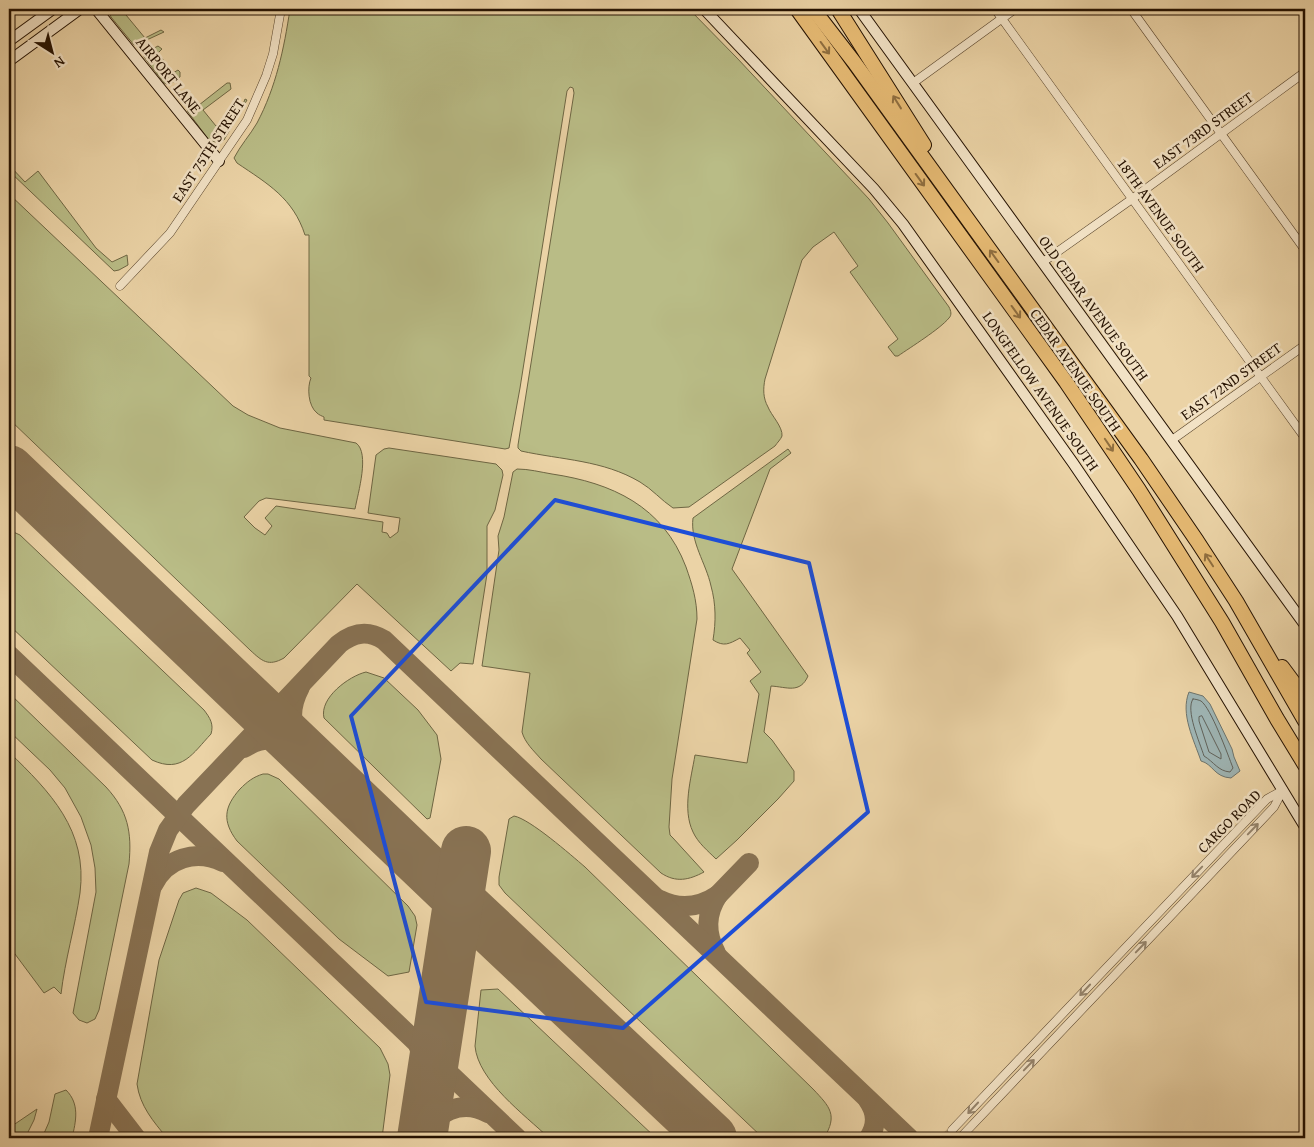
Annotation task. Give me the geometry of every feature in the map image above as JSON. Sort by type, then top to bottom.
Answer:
[{"type":"highway","name":"CEDAR AVENUE SOUTH","points":[[796,9],[1066,382],[1140,490],[1218,615],[1276,719],[1305,765]]},
{"type":"highway","name":"CEDAR AVENUE SOUTH","points":[[812,9],[854,62],[1141,459],[1197,540],[1236,601],[1305,721]]},
{"type":"highway","points":[[838,9],[922,141],[936,175]]},
{"type":"highway","points":[[1236,601],[1305,698]]},
{"type":"street","points":[[9,41],[53,9]]},
{"type":"street","points":[[9,61],[80,9]]},
{"type":"street","name":"AIRPORT LANE","points":[[96,9],[219,161]]},
{"type":"street","name":"EAST 75TH STREET","points":[[120,286],[166,237],[247,120],[259,95],[273,54],[281,9]]},
{"type":"street","name":"LONGFELLOW AVENUE SOUTH","points":[[704,9],[874,189],[903,224],[1073,463],[1177,616],[1305,827]]},
{"type":"street","name":"OLD CEDAR AVENUE SOUTH","points":[[859,9],[1305,625]]},
{"type":"street","name":"18TH AVENUE SOUTH","points":[[995,9],[1305,438]]},
{"type":"street","points":[[913,83],[1015,9]]},
{"type":"street","points":[[1131,9],[1305,250]]},
{"type":"street","name":"EAST 73RD STREET","points":[[1043,262],[1305,72]]},
{"type":"street","name":"EAST 72ND STREET","points":[[1172,440],[1305,345]]},
{"type":"street","name":"CARGO ROAD","points":[[952,1130],[1267,799],[1283,790]]},
{"type":"street","name":"CARGO ROAD","points":[[960,1138],[1274,807],[1283,790]]},
{"type":"highlighted area","points":[[555,500],[809,563],[868,812],[623,1028],[426,1002],[351,716]]},
{"type":"green space","points":[[108,9],[126,9],[126,15],[145,38],[161,30],[164,32],[134,45],[111,17]]},
{"type":"green space","points":[[290,9],[689,9],[869,199],[949,307],[951,316],[932,332],[898,356],[895,356],[888,347],[898,339],[850,272],[858,266],[834,232],[813,247],[802,260],[765,379],[765,400],[781,429],[782,436],[775,446],[689,507],[673,508],[640,482],[612,469],[521,451],[518,445],[574,93],[573,88],[570,87],[567,91],[509,448],[505,449],[324,420],[324,417],[314,410],[309,396],[311,378],[309,376],[309,235],[305,235],[294,211],[286,201],[269,185],[237,163],[234,158],[257,123],[269,96],[282,53]]},
{"type":"green space","points":[[158,46],[162,49],[158,53],[173,73],[178,70],[180,72],[180,77],[169,85],[164,83],[144,57],[145,53]]},
{"type":"green space","points":[[227,83],[230,83],[231,89],[203,110],[216,126],[242,107],[245,99],[247,100],[224,140],[215,142],[209,140],[187,109],[190,106],[199,105]]},
{"type":"green space","points":[[9,165],[25,182],[38,171],[96,248],[112,262],[127,255],[128,265],[114,271],[9,171]]},
{"type":"green space","points":[[9,194],[233,406],[248,415],[280,428],[356,443],[360,448],[363,464],[355,509],[266,498],[259,501],[244,517],[265,535],[272,526],[265,518],[276,506],[383,522],[382,532],[387,533],[390,538],[398,532],[400,518],[368,513],[376,455],[384,449],[389,448],[496,464],[502,470],[503,475],[495,510],[487,526],[487,574],[473,664],[460,663],[451,671],[357,584],[284,658],[274,662],[262,660],[9,419]]},
{"type":"green space","points":[[788,449],[791,453],[770,469],[732,569],[808,676],[805,682],[797,687],[771,686],[764,732],[794,771],[794,781],[716,859],[703,847],[693,832],[688,814],[688,794],[695,755],[747,763],[759,694],[750,681],[761,672],[747,653],[750,650],[740,638],[726,644],[713,640],[715,606],[713,593],[694,536],[693,518]]},
{"type":"green space","points":[[517,469],[574,478],[615,491],[633,501],[664,528],[676,546],[686,567],[694,592],[697,619],[672,779],[669,827],[670,835],[704,872],[698,875],[677,879],[661,873],[530,747],[522,732],[530,673],[482,666],[499,550],[498,536],[504,517],[513,472]]},
{"type":"green space","points":[[9,530],[20,535],[204,710],[211,721],[211,734],[186,759],[171,765],[152,760],[9,625]]},
{"type":"green space","points":[[366,672],[384,678],[418,710],[437,735],[441,759],[430,818],[427,819],[324,718],[326,703],[337,689],[352,678]]},
{"type":"green space","points":[[9,693],[106,787],[124,813],[127,822],[130,842],[129,864],[99,1010],[95,1019],[87,1023],[79,1020],[73,1013],[96,892],[95,868],[91,845],[81,817],[65,788],[50,770],[9,731]]},
{"type":"green space","points":[[9,752],[52,798],[72,831],[78,850],[81,870],[80,893],[61,994],[54,987],[44,993],[9,946]]},
{"type":"green space","points":[[263,774],[279,779],[408,906],[415,916],[417,925],[409,972],[388,976],[339,939],[237,841],[227,821],[228,808],[243,786],[253,778]]},
{"type":"green space","points":[[514,816],[540,830],[585,867],[813,1089],[828,1106],[830,1112],[831,1123],[824,1138],[763,1138],[505,893],[499,885],[499,877],[509,819]]},
{"type":"green space","points":[[196,888],[211,893],[247,920],[380,1048],[388,1064],[390,1075],[382,1138],[167,1138],[152,1119],[141,1099],[137,1084],[159,960],[179,900],[183,893]]},
{"type":"green space","points":[[498,989],[656,1138],[549,1138],[516,1108],[484,1072],[475,1046],[481,990]]},
{"type":"green space","points":[[66,1090],[73,1101],[76,1113],[72,1138],[42,1138],[49,1122],[55,1094]]},
{"type":"green space","points":[[37,1109],[25,1138],[9,1138],[9,1128]]},
{"type":"water","points":[[1189,692],[1203,696],[1210,704],[1232,749],[1240,771],[1231,778],[1217,773],[1201,761],[1187,718],[1186,709]]},
{"type":"taxiway","points":[[9,496],[24,497],[38,502],[62,521]]},
{"type":"taxiway","points":[[98,1138],[159,852],[168,830],[186,805],[339,644],[350,637],[361,634],[372,635],[384,640],[909,1138]]},
{"type":"taxiway","points":[[9,655],[517,1138]]},
{"type":"taxiway","points":[[244,748],[255,742],[265,740],[285,742],[303,752],[321,766],[300,739],[292,721],[292,711],[300,687]]},
{"type":"taxiway","points":[[153,885],[166,868],[174,862],[192,856],[213,858],[223,862]]},
{"type":"taxiway","points":[[718,895],[749,863]]},
{"type":"taxiway","points":[[660,900],[675,905],[690,906],[718,895],[711,909],[708,923],[712,946],[716,953]]},
{"type":"taxiway","points":[[419,1048],[426,1065],[428,1082],[425,1119]]},
{"type":"taxiway","points":[[106,1099],[136,1138]]},
{"type":"taxiway","points":[[868,1100],[875,1119],[875,1124],[869,1138]]},
{"type":"taxiway","points":[[424,1138],[434,1121],[450,1110],[469,1107],[488,1113]]},
{"type":"runway","points":[[9,470],[458,899],[712,1138]]},
{"type":"runway","points":[[422,1138],[466,851]]},
{"type":"tunnel","points":[[944,1138],[952,1130]]}]
